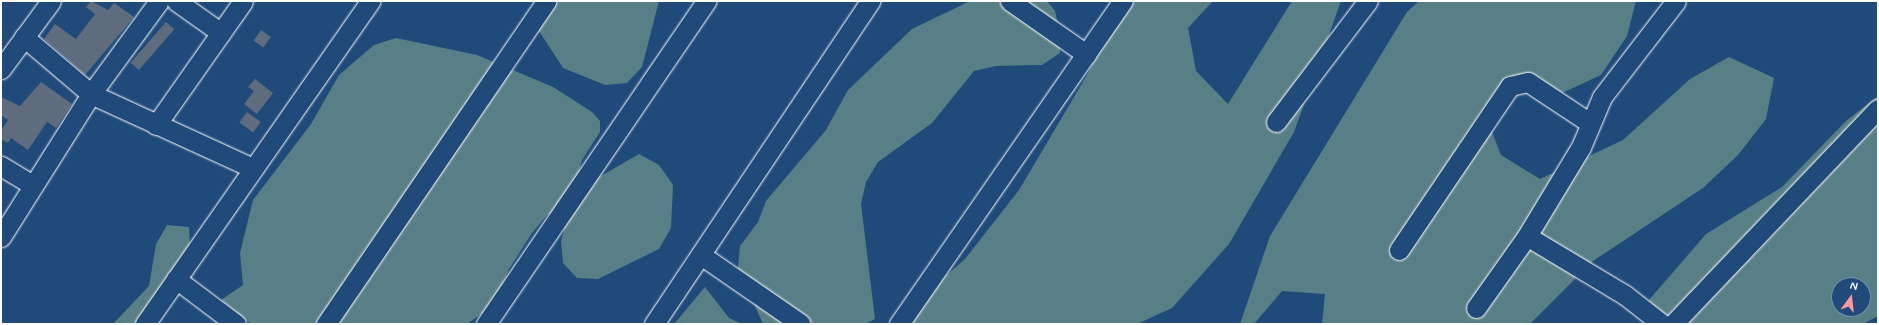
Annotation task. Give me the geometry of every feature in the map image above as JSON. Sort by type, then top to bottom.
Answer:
[{"type":"street","points":[[1,69],[51,1]]},
{"type":"street","points":[[1,237],[92,94],[159,1]]},
{"type":"street","points":[[176,1],[221,33]]},
{"type":"street","points":[[156,125],[243,1]]},
{"type":"street","points":[[145,324],[370,1]]},
{"type":"street","points":[[326,324],[546,1]]},
{"type":"street","points":[[486,324],[706,1]]},
{"type":"street","points":[[654,324],[870,1]]},
{"type":"street","points":[[1010,1],[1086,54]]},
{"type":"street","points":[[898,324],[1122,1]]},
{"type":"street","points":[[1276,122],[1368,1]]},
{"type":"street","points":[[1476,308],[1527,236],[1581,147],[1602,97],[1676,1]]},
{"type":"street","points":[[24,37],[92,94],[156,125],[253,168]]},
{"type":"street","points":[[1399,250],[1510,86],[1528,82],[1590,124]]},
{"type":"street","points":[[1672,324],[1878,109]]},
{"type":"street","points":[[1,166],[33,185]]},
{"type":"street","points":[[1527,236],[1625,295],[1662,324]]},
{"type":"street","points":[[701,255],[801,324]]},
{"type":"street","points":[[176,279],[236,324]]},
{"type":"green space","points":[[547,1],[659,1],[642,67],[627,83],[605,85],[563,68],[539,31],[538,10]]},
{"type":"green space","points":[[970,1],[1047,1],[1055,11],[1060,32],[1060,53],[1042,65],[996,66],[974,71],[932,123],[878,162],[866,182],[861,204],[875,319],[865,324],[763,324],[738,268],[740,246],[758,222],[766,201],[826,130],[848,90],[912,29]]},
{"type":"green space","points":[[1123,1],[1213,1],[1188,28],[1196,71],[1228,104],[1292,1],[1341,1],[1294,132],[1229,244],[1172,308],[1137,324],[909,324],[933,287],[965,259],[1019,190],[1087,75]]},
{"type":"green space","points":[[1419,1],[1636,1],[1627,36],[1601,75],[1562,93],[1521,88],[1485,114],[1501,155],[1540,179],[1623,140],[1690,79],[1729,57],[1774,78],[1766,119],[1738,155],[1703,188],[1593,261],[1530,324],[1322,324],[1325,294],[1282,291],[1254,324],[1240,324],[1270,236],[1407,12]]},
{"type":"green space","points":[[396,38],[477,55],[553,87],[592,112],[600,121],[600,132],[582,160],[576,183],[557,210],[547,215],[532,233],[509,269],[495,304],[467,324],[251,324],[221,300],[243,285],[240,253],[253,200],[311,124],[339,75],[374,45]]},
{"type":"green space","points":[[1878,96],[1878,316],[1863,324],[1657,324],[1649,300],[1706,234],[1782,187],[1846,121]]},
{"type":"green space","points":[[639,154],[659,165],[673,185],[671,228],[659,249],[598,279],[577,278],[563,263],[561,241],[567,220],[589,183]]},
{"type":"green space","points":[[167,225],[189,227],[190,249],[139,324],[113,324],[149,286],[156,244]]},
{"type":"green space","points":[[705,287],[729,318],[742,324],[674,324]]},
{"type":"building","points":[[91,1],[108,10],[114,3],[134,17],[85,75],[44,39],[55,24],[76,39],[95,14],[86,7]]},
{"type":"building","points":[[166,22],[174,29],[139,70],[131,63]]},
{"type":"building","points":[[261,30],[271,37],[263,48],[254,41]]},
{"type":"building","points":[[255,79],[273,93],[257,114],[244,104],[254,91],[248,87]]},
{"type":"building","points":[[41,82],[72,104],[56,128],[47,122],[28,150],[11,138],[8,143],[1,139],[1,131],[8,120],[1,115],[1,97],[20,106]]},
{"type":"building","points":[[247,112],[261,122],[253,133],[239,123]]}]
